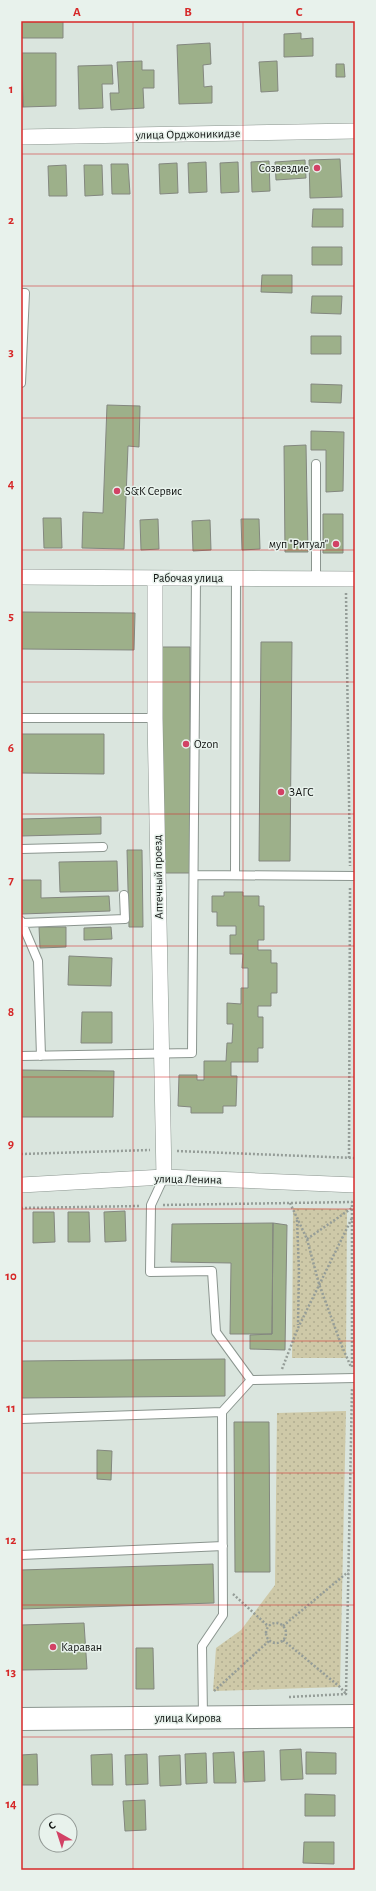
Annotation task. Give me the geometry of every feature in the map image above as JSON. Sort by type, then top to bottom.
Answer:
[{"type":"street","name":"улица Орджоникидзе","points":[[21,137],[355,131]]},
{"type":"street","name":"Рабочая улица","points":[[21,577],[355,579]]},
{"type":"street","name":"Аптечный проезд","points":[[155,578],[155,718],[164,1177]]},
{"type":"street","name":"улица Ленина","points":[[21,1185],[164,1177],[355,1185]]},
{"type":"street","name":"улица Кирова","points":[[21,1719],[203,1709],[355,1716]]},
{"type":"lane","points":[[21,293],[25,293],[21,383]]},
{"type":"lane","points":[[316,464],[316,578]]},
{"type":"lane","points":[[21,1056],[192,1053],[196,578]]},
{"type":"lane","points":[[235,875],[236,578]]},
{"type":"lane","points":[[21,718],[155,718]]},
{"type":"lane","points":[[21,849],[103,847]]},
{"type":"lane","points":[[194,875],[355,876]]},
{"type":"lane","points":[[41,1056],[38,961],[22,922],[125,920],[124,895]]},
{"type":"lane","points":[[164,1177],[150,1205],[150,1272],[212,1271],[216,1332],[251,1380]]},
{"type":"lane","points":[[203,1709],[202,1646],[223,1615],[222,1412],[251,1380],[354,1378]]},
{"type":"lane","points":[[21,1419],[222,1412]]},
{"type":"lane","points":[[21,1555],[223,1546]]},
{"type":"path","points":[[21,1154],[163,1150],[355,1158]]},
{"type":"path","points":[[21,1208],[352,1202],[352,1369]]},
{"type":"path","points":[[290,1203],[307,1239],[319,1284],[341,1344],[352,1369],[354,1378],[346,1694]]},
{"type":"path","points":[[307,1239],[352,1208]]},
{"type":"path","points":[[297,1217],[299,1271],[298,1328]]},
{"type":"path","points":[[278,1379],[298,1328],[352,1217]]},
{"type":"path","points":[[283,1626],[348,1572]]},
{"type":"path","points":[[224,1585],[268,1626]]},
{"type":"path","points":[[276,1623],[283,1626],[286,1633],[283,1640],[276,1644],[269,1641],[266,1634],[268,1626],[276,1623]]},
{"type":"path","points":[[283,1640],[340,1687],[346,1694]]},
{"type":"path","points":[[203,1709],[269,1641]]},
{"type":"path","points":[[284,1697],[346,1694]]},
{"type":"shaded area","points":[[293,1208],[347,1209],[346,1358],[292,1358]]},
{"type":"shaded area","points":[[346,1411],[340,1687],[213,1691],[216,1648],[241,1630],[275,1585],[277,1413]]},
{"type":"building","points":[[21,21],[63,21],[63,38],[21,38]]},
{"type":"building","points":[[301,33],[301,39],[313,38],[313,56],[284,57],[284,34]]},
{"type":"building","points":[[210,43],[211,64],[203,65],[204,87],[212,86],[212,103],[179,104],[177,45]]},
{"type":"building","points":[[22,53],[56,53],[56,106],[23,107]]},
{"type":"building","points":[[142,61],[142,70],[154,70],[154,88],[143,88],[144,108],[111,110],[110,93],[119,93],[117,62]]},
{"type":"building","points":[[277,61],[278,91],[261,92],[259,62]]},
{"type":"building","points":[[336,64],[344,64],[345,77],[336,77]]},
{"type":"building","points":[[112,65],[113,84],[102,84],[103,108],[79,109],[78,66]]},
{"type":"building","points":[[22,77],[23,107],[21,107]]},
{"type":"building","points":[[340,159],[342,197],[310,198],[309,160]]},
{"type":"building","points":[[305,160],[306,178],[276,180],[275,162]]},
{"type":"building","points":[[269,161],[270,191],[252,192],[251,162]]},
{"type":"building","points":[[206,162],[207,192],[189,193],[188,163]]},
{"type":"building","points":[[238,162],[239,192],[221,193],[220,163]]},
{"type":"building","points":[[177,163],[178,193],[160,194],[159,164]]},
{"type":"building","points":[[111,164],[128,164],[130,194],[112,194]]},
{"type":"building","points":[[66,165],[67,196],[49,196],[48,166]]},
{"type":"building","points":[[84,165],[102,165],[103,195],[85,196]]},
{"type":"building","points":[[313,209],[343,209],[343,227],[312,227]]},
{"type":"building","points":[[312,247],[342,247],[342,265],[312,265]]},
{"type":"building","points":[[262,275],[292,275],[292,293],[261,292]]},
{"type":"building","points":[[312,296],[342,296],[341,314],[311,313]]},
{"type":"building","points":[[311,336],[341,336],[341,354],[311,354]]},
{"type":"building","points":[[311,384],[342,385],[341,403],[311,402]]},
{"type":"building","points":[[107,405],[140,406],[139,447],[128,446],[124,549],[82,548],[83,512],[103,513]]},
{"type":"building","points":[[311,431],[344,432],[343,491],[326,492],[326,450],[311,450]]},
{"type":"building","points":[[306,445],[308,552],[285,552],[284,446]]},
{"type":"building","points":[[323,514],[343,514],[343,553],[323,553]]},
{"type":"building","points":[[43,518],[61,518],[62,548],[44,548]]},
{"type":"building","points":[[158,519],[159,549],[141,550],[140,520]]},
{"type":"building","points":[[241,519],[259,519],[260,549],[242,550]]},
{"type":"building","points":[[210,520],[211,550],[193,551],[192,521]]},
{"type":"building","points":[[21,612],[135,613],[134,650],[21,649]]},
{"type":"building","points":[[261,642],[292,642],[290,861],[259,861]]},
{"type":"building","points":[[160,647],[190,647],[190,873],[160,873]]},
{"type":"building","points":[[21,734],[104,734],[104,774],[21,773]]},
{"type":"building","points":[[101,817],[101,834],[21,836],[21,819]]},
{"type":"building","points":[[127,850],[142,850],[143,927],[129,927]]},
{"type":"building","points":[[117,861],[118,891],[60,892],[59,862]]},
{"type":"building","points":[[21,880],[41,880],[41,898],[109,896],[110,911],[21,914]]},
{"type":"building","points":[[224,892],[243,892],[243,896],[259,896],[259,906],[264,906],[264,940],[258,940],[258,950],[271,950],[271,963],[277,963],[277,993],[271,993],[271,1006],[258,1006],[258,1017],[263,1017],[263,1048],[258,1048],[258,1062],[231,1062],[231,1076],[237,1076],[236,1106],[223,1106],[223,1113],[191,1113],[191,1107],[178,1106],[179,1075],[197,1075],[197,1080],[204,1080],[204,1061],[226,1061],[227,1043],[232,1043],[233,1024],[227,1024],[227,1003],[241,1004],[241,988],[248,988],[248,968],[242,968],[243,954],[230,954],[230,935],[236,935],[236,926],[217,926],[217,912],[212,912],[212,896],[224,896]]},
{"type":"building","points":[[39,927],[66,927],[66,947],[40,948]]},
{"type":"building","points":[[111,927],[112,939],[84,940],[84,928]]},
{"type":"building","points":[[69,956],[112,958],[111,986],[68,985]]},
{"type":"building","points":[[82,1012],[112,1012],[112,1043],[81,1043]]},
{"type":"building","points":[[21,1070],[114,1071],[113,1117],[21,1117]]},
{"type":"building","points":[[125,1211],[126,1241],[105,1242],[104,1212]]},
{"type":"building","points":[[33,1212],[54,1212],[55,1242],[33,1243]]},
{"type":"building","points":[[68,1212],[89,1212],[90,1242],[68,1242]]},
{"type":"building","points":[[273,1223],[272,1334],[230,1334],[231,1263],[171,1262],[172,1224]]},
{"type":"building","points":[[273,1223],[287,1225],[285,1350],[250,1349],[250,1335],[272,1334]]},
{"type":"building","points":[[225,1359],[225,1396],[21,1398],[21,1361]]},
{"type":"building","points":[[234,1422],[269,1422],[270,1572],[235,1572]]},
{"type":"building","points":[[97,1450],[112,1451],[111,1480],[97,1479]]},
{"type":"building","points":[[213,1564],[214,1603],[21,1609],[21,1570]]},
{"type":"building","name":"Караван","points":[[84,1623],[87,1669],[21,1670],[21,1625]]},
{"type":"building","points":[[136,1648],[153,1648],[154,1689],[136,1689]]},
{"type":"building","points":[[301,1749],[303,1779],[281,1780],[280,1750]]},
{"type":"building","points":[[264,1751],[265,1781],[244,1782],[243,1752]]},
{"type":"building","points":[[234,1752],[236,1783],[214,1783],[213,1753]]},
{"type":"building","points":[[306,1752],[336,1753],[336,1774],[306,1774]]},
{"type":"building","points":[[206,1753],[207,1783],[186,1784],[185,1754]]},
{"type":"building","points":[[37,1754],[38,1785],[21,1785],[21,1755]]},
{"type":"building","points":[[112,1754],[113,1785],[92,1785],[91,1755]]},
{"type":"building","points":[[147,1754],[148,1784],[126,1785],[125,1755]]},
{"type":"building","points":[[180,1755],[181,1785],[160,1786],[159,1756]]},
{"type":"building","points":[[305,1794],[335,1795],[335,1816],[305,1816]]},
{"type":"building","points":[[145,1800],[146,1830],[125,1831],[123,1801]]},
{"type":"building","points":[[304,1842],[334,1842],[334,1864],[303,1863]]},
{"type":"place","name":"Созвездие","points":[[317,168]]},
{"type":"place","name":"S&K Сервис","points":[[117,491]]},
{"type":"place","name":"муп \"Ритуал\"","points":[[336,544]]},
{"type":"place","name":"Ozon","points":[[186,744]]},
{"type":"place","name":"ЗАГС","points":[[281,792]]},
{"type":"place","name":"Караван","points":[[53,1647]]}]
